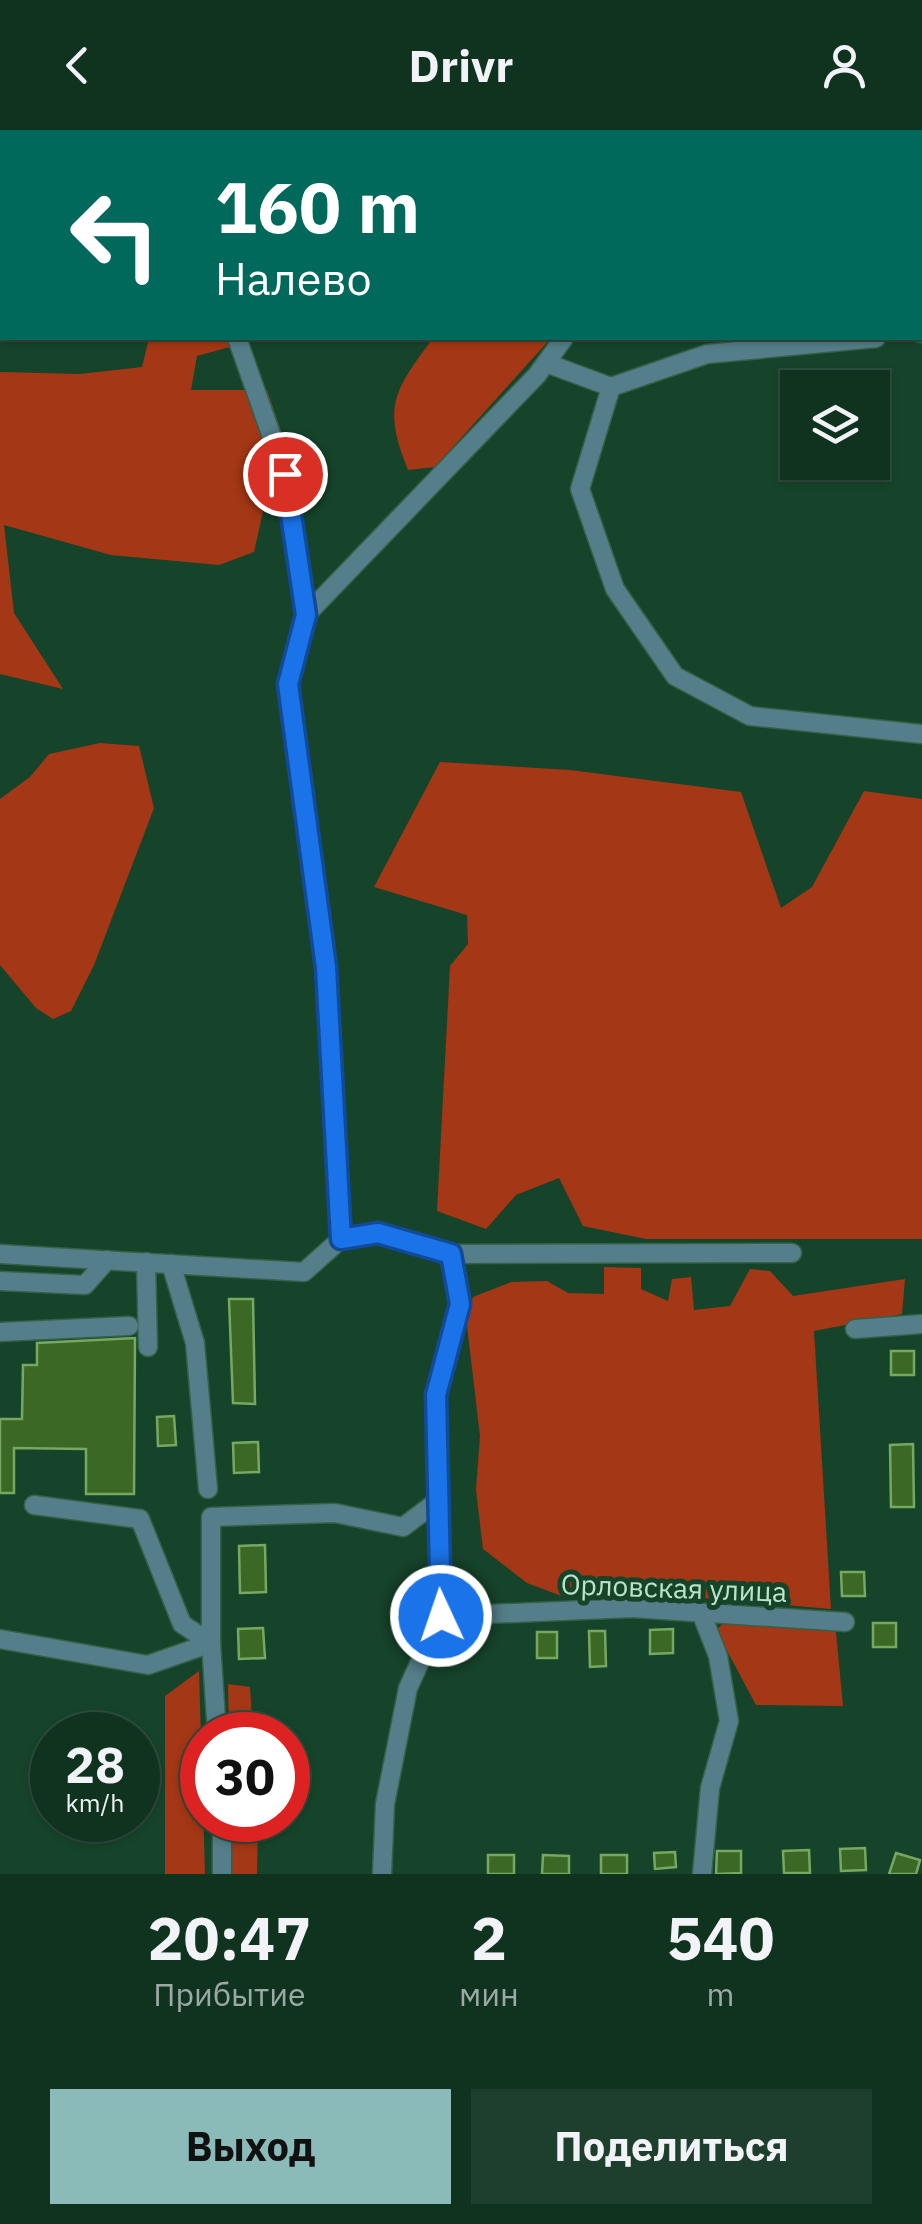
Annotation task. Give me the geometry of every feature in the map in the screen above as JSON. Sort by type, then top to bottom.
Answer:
[{"type":"street","points":[[238,340],[285,474],[306,615],[288,684],[326,967],[341,1239]]},
{"type":"street","points":[[306,615],[546,364],[563,340]]},
{"type":"street","points":[[546,364],[611,387],[707,354],[855,340]]},
{"type":"street","points":[[611,387],[580,489],[614,589],[675,676],[750,716],[922,734]]},
{"type":"street","points":[[0,1254],[304,1272],[341,1239],[378,1233],[451,1254],[792,1253]]},
{"type":"street","points":[[382,1874],[385,1804],[408,1688],[441,1616],[436,1395],[460,1304],[451,1254]]},
{"type":"street","points":[[0,1282],[85,1285],[107,1260]]},
{"type":"street","points":[[146,1262],[148,1347]]},
{"type":"street","points":[[171,1264],[195,1343],[208,1489]]},
{"type":"street","points":[[856,1329],[922,1324]]},
{"type":"street","points":[[0,1332],[130,1326]]},
{"type":"street","points":[[216,1712],[211,1642],[210,1517],[334,1514],[380,1526],[403,1526],[436,1502]]},
{"type":"street","points":[[34,1506],[140,1519],[182,1624],[211,1642]]},
{"type":"street","name":"Орловская улица","points":[[441,1616],[632,1608],[702,1616],[845,1622]]},
{"type":"street","points":[[702,1616],[718,1656],[729,1722],[710,1788],[702,1874]]},
{"type":"street","points":[[0,1639],[148,1665],[211,1642]]},
{"type":"street","points":[[222,1842],[222,1874]]},
{"type":"shaded area","points":[[149,340],[243,340],[244,343],[197,356],[191,390],[267,390],[281,431],[254,552],[219,565],[111,555],[4,525],[14,613],[63,689],[0,674],[0,372],[80,374],[142,367]]},
{"type":"shaded area","points":[[432,340],[549,340],[435,467],[408,470],[395,430],[396,400],[409,372]]},
{"type":"shaded area","points":[[100,743],[139,746],[154,808],[94,965],[71,1011],[53,1019],[36,1008],[0,965],[0,799],[30,777],[49,754]]},
{"type":"shaded area","points":[[440,762],[570,770],[741,792],[781,908],[812,887],[864,791],[922,799],[922,1239],[646,1239],[583,1226],[559,1178],[516,1195],[486,1229],[437,1211],[450,966],[468,944],[467,915],[374,887]]},
{"type":"shaded area","points":[[604,1267],[641,1268],[641,1289],[668,1301],[672,1279],[691,1277],[694,1310],[730,1306],[750,1269],[770,1271],[793,1296],[905,1279],[902,1314],[814,1331],[831,1609],[705,1598],[567,1598],[527,1583],[483,1549],[476,1490],[480,1436],[466,1317],[473,1297],[511,1282],[547,1281],[568,1293],[604,1294]]},
{"type":"shaded area","points":[[726,1621],[835,1622],[843,1706],[756,1705],[716,1630]]},
{"type":"shaded area","points":[[199,1671],[200,1712],[180,1712],[180,1842],[204,1842],[205,1874],[165,1874],[165,1696]]},
{"type":"shaded area","points":[[228,1684],[250,1687],[252,1712],[229,1712]]},
{"type":"shaded area","points":[[230,1842],[258,1842],[257,1874],[231,1874]]},
{"type":"building","points":[[229,1299],[253,1299],[255,1404],[233,1403]]},
{"type":"building","points":[[135,1338],[134,1494],[86,1494],[86,1449],[14,1448],[14,1493],[0,1493],[0,1419],[22,1419],[23,1365],[37,1365],[37,1343]]},
{"type":"building","points":[[891,1351],[914,1351],[914,1375],[891,1375]]},
{"type":"building","points":[[174,1416],[176,1445],[158,1446],[157,1417]]},
{"type":"building","points":[[258,1442],[259,1472],[234,1473],[233,1443]]},
{"type":"building","points":[[913,1444],[914,1507],[891,1507],[890,1445]]},
{"type":"building","points":[[265,1545],[266,1592],[240,1593],[239,1546]]},
{"type":"building","points":[[841,1572],[864,1572],[865,1596],[842,1596]]},
{"type":"building","points":[[873,1623],[896,1623],[896,1647],[873,1647]]},
{"type":"building","points":[[263,1628],[265,1658],[239,1659],[238,1629]]},
{"type":"building","points":[[673,1629],[673,1653],[650,1654],[650,1630]]},
{"type":"building","points":[[589,1631],[605,1631],[606,1666],[590,1667]]},
{"type":"building","points":[[537,1632],[557,1632],[557,1658],[537,1658]]},
{"type":"building","points":[[865,1848],[866,1870],[841,1871],[840,1849]]},
{"type":"building","points":[[809,1850],[810,1873],[784,1873],[783,1851]]},
{"type":"building","points":[[717,1851],[741,1851],[741,1873],[716,1874]]},
{"type":"building","points":[[675,1852],[676,1867],[655,1869],[654,1853]]},
{"type":"building","points":[[896,1853],[920,1860],[916,1874],[889,1874]]},
{"type":"building","points":[[488,1855],[514,1855],[514,1874],[488,1874]]},
{"type":"building","points":[[543,1855],[569,1856],[569,1874],[542,1874]]},
{"type":"building","points":[[601,1855],[627,1855],[627,1874],[601,1874]]},
{"type":"route","points":[[285,474],[306,615],[288,684],[326,967],[341,1239],[378,1233],[451,1254],[460,1304],[436,1395],[441,1616]]}]
